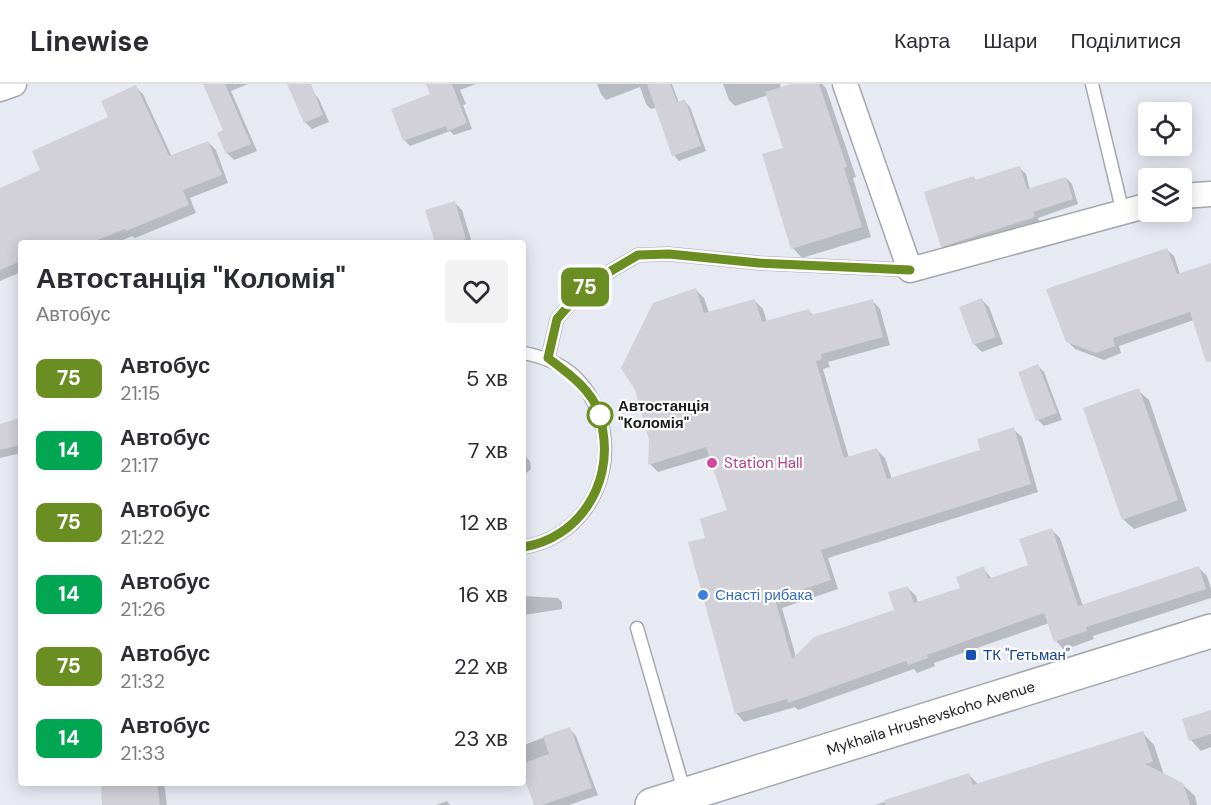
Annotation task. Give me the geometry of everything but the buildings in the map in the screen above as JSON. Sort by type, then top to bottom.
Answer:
[{"type":"main road","name":"Mykhaila Hrushevskoho Avenue","points":[[652,805],[686,800],[1211,632]]},
{"type":"street","points":[[0,89],[14,84]]},
{"type":"street","points":[[845,84],[910,270],[1138,208]]},
{"type":"street","points":[[1192,195],[1211,194]]},
{"type":"lane","points":[[1092,84],[1123,213]]},
{"type":"lane","points":[[548,358],[557,319],[579,293],[587,285],[638,255],[669,254],[759,263],[910,270]]},
{"type":"lane","points":[[526,352],[548,358],[579,381],[600,414],[606,453],[597,491],[574,524],[541,544],[526,547]]},
{"type":"lane","points":[[637,628],[686,800]]},
{"type":"bus line","name":"75","points":[[526,547],[541,544],[574,524],[597,491],[606,453],[600,414],[579,381],[548,358],[557,319],[587,285],[638,255],[669,254],[759,263],[910,270]]},
{"type":"place","name":"Автостанція \"Коломія\"","points":[[600,415]]},
{"type":"place","name":"Station Hall","points":[[712,463]]},
{"type":"place","name":"Снасті рибака","points":[[703,595]]},
{"type":"place","name":"ТК \"Гетьман\"","points":[[971,655]]}]
